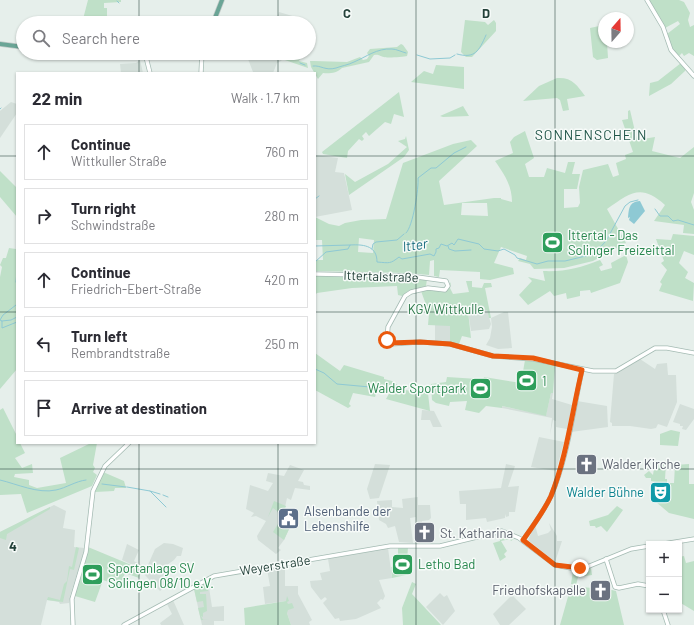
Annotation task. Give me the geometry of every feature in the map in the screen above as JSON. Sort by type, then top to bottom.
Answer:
[{"type":"main road","points":[[216,16],[222,0]]},
{"type":"main road","points":[[647,0],[663,27],[672,50],[694,76]]},
{"type":"main road","points":[[0,44],[16,46]]},
{"type":"main road","points":[[147,60],[150,72]]},
{"type":"main road","points":[[201,72],[202,60]]},
{"type":"main road","name":"Ittertalstraße","points":[[316,274],[410,276],[444,279],[448,286],[445,290],[425,289],[411,292],[402,298],[387,330],[387,340],[389,343],[420,342],[450,344],[493,356],[533,358],[582,370]]},
{"type":"main road","points":[[523,540],[550,496],[567,440],[582,370],[616,371],[655,348],[667,348],[694,353]]},
{"type":"main road","points":[[72,625],[72,597],[86,552],[93,489],[103,469],[128,444]]},
{"type":"main road","name":"Weyerstraße","points":[[124,625],[214,576],[390,546],[405,544],[437,546],[500,531],[511,533],[523,540],[553,564],[562,567],[584,568],[626,551],[646,547]]},
{"type":"main road","points":[[681,541],[694,539]]},
{"type":"main road","points":[[606,559],[616,587],[641,584],[646,585]]},
{"type":"main road","points":[[663,613],[664,618],[668,625]]},
{"type":"shaded area","points":[[279,12],[292,16],[278,16]]},
{"type":"shaded area","points":[[140,60],[143,72],[121,72],[120,64],[136,63]]},
{"type":"shaded area","points":[[248,60],[282,60],[277,63],[273,72],[253,72]]},
{"type":"shaded area","points":[[11,102],[16,104],[16,114],[0,138],[0,111]]},
{"type":"shaded area","points":[[316,155],[338,158],[335,172],[344,173],[352,210],[316,217]]},
{"type":"shaded area","points":[[487,310],[491,324],[489,329],[471,331],[468,311]]},
{"type":"shaded area","points":[[504,312],[508,312],[512,348],[498,349],[486,345],[490,338],[492,327],[491,318]]},
{"type":"shaded area","points":[[435,325],[450,325],[450,342],[435,341]]},
{"type":"shaded area","points":[[640,359],[655,369],[657,364],[667,363],[668,375],[676,375],[677,402],[667,427],[658,424],[656,428],[651,429],[630,426],[612,426],[612,423],[610,422],[614,374]]},
{"type":"shaded area","points":[[551,393],[553,393],[552,399],[572,405],[567,429],[556,427],[556,421],[553,420],[550,435],[552,418],[502,408],[501,406],[546,415]]},
{"type":"shaded area","points":[[577,401],[607,406],[608,427],[571,432]]},
{"type":"shaded area","points":[[680,404],[694,409],[694,419],[686,430],[682,429],[683,426],[680,426],[680,424],[673,422]]},
{"type":"shaded area","points":[[422,410],[434,411],[442,427],[433,427],[430,420],[421,420]]},
{"type":"shaded area","points":[[539,437],[564,442],[556,471],[531,467]]},
{"type":"shaded area","points":[[375,464],[390,465],[379,498],[370,499],[367,489]]},
{"type":"shaded area","points":[[506,464],[515,466],[508,487],[519,486],[515,512],[509,512],[509,516],[506,517],[505,514],[505,518],[487,522],[486,518],[466,520],[466,504],[460,504],[459,491],[501,488]]},
{"type":"shaded area","points":[[290,465],[304,470],[298,481],[303,482],[304,485],[310,486],[310,490],[295,488],[291,500],[287,498],[284,512],[295,516],[284,540],[278,548],[281,550],[276,554],[258,540],[257,536],[266,521],[256,516],[251,517],[254,513],[246,509],[250,485],[268,491],[273,483],[266,481],[268,473],[284,476]]},
{"type":"shaded area","points":[[418,497],[418,505],[430,505],[431,518],[429,520],[422,521],[422,526],[417,527],[416,517],[410,518],[413,543],[399,542],[395,526],[388,528],[386,524],[379,520],[377,501],[392,500],[392,507],[403,508],[402,499]]},
{"type":"shaded area","points":[[54,505],[66,511],[63,528],[75,530],[74,547],[85,548],[69,603],[60,604],[59,602],[47,600],[41,625],[0,625],[0,532]]},
{"type":"shaded area","points":[[549,523],[557,536],[557,541],[562,541],[555,562],[528,540],[535,525],[538,536],[548,533],[551,530]]},
{"type":"shaded area","points":[[164,543],[173,544],[183,548],[181,556],[177,556],[167,565],[171,571],[166,575],[170,582],[160,591],[144,574],[155,549]]},
{"type":"shaded area","points":[[127,544],[139,550],[134,561],[141,565],[141,569],[122,560]]},
{"type":"shaded area","points":[[388,548],[392,578],[379,580],[385,596],[383,600],[381,599],[377,603],[381,608],[356,619],[340,621],[339,618],[335,619],[323,603],[327,599],[325,597],[321,600],[311,587],[310,581],[322,580],[320,573],[330,571],[328,559]]},
{"type":"shaded area","points":[[285,566],[285,586],[298,586],[298,594],[312,620],[309,622],[310,625],[291,625],[287,613],[286,601],[265,604],[263,587],[270,586],[267,569]]},
{"type":"shaded area","points":[[208,581],[212,607],[224,606],[224,621],[214,621],[214,625],[202,625],[194,589]]},
{"type":"shaded area","points":[[440,593],[444,597],[447,595],[455,611],[443,625],[426,607]]},
{"type":"shaded area","points":[[512,595],[526,609],[509,625],[500,625],[493,614]]},
{"type":"shaded area","points":[[173,600],[184,625],[161,625],[160,623],[172,614],[167,604]]},
{"type":"green space","points":[[88,0],[121,0],[121,2],[104,3],[104,8],[107,8],[107,16],[84,16]]},
{"type":"green space","points":[[649,0],[679,0],[684,2],[690,13],[688,20],[690,27],[694,25],[694,56],[689,53],[684,56],[682,53],[678,57],[673,51],[667,34],[680,24],[678,21],[665,28]]},
{"type":"green space","points":[[465,20],[485,22],[488,25],[494,20],[496,23],[496,31],[472,57],[466,57],[461,52]]},
{"type":"green space","points":[[598,26],[598,48],[607,48],[608,58],[597,60],[593,57],[590,28]]},
{"type":"green space","points":[[401,44],[403,45],[408,52],[407,56],[384,57],[374,55],[369,62],[342,68],[333,73],[323,73],[318,79],[316,72],[314,72],[311,67],[310,61],[347,62],[360,57],[363,60],[367,59],[369,56],[367,53],[370,49],[397,47]]},
{"type":"green space","points":[[285,60],[299,60],[307,63],[308,68]]},
{"type":"green space","points":[[681,63],[686,69],[685,71],[671,84],[649,96],[650,83],[658,81]]},
{"type":"green space","points":[[436,65],[464,67],[464,89],[411,82],[424,71],[433,74]]},
{"type":"green space","points":[[557,78],[567,79],[574,82],[585,96],[567,99],[569,110],[563,111],[560,100],[557,98],[523,101],[539,86]]},
{"type":"green space","points":[[399,92],[404,117],[394,114],[391,124],[385,122],[369,136],[366,132],[362,136],[364,139],[362,141],[359,139],[348,151],[347,158],[323,154],[322,152]]},
{"type":"green space","points":[[463,106],[469,116],[440,116]]},
{"type":"green space","points":[[630,110],[637,140],[655,137],[652,151],[680,158],[694,147],[694,193],[691,202],[694,210],[694,234],[683,233],[684,225],[654,221],[665,205],[657,198],[642,192],[629,195],[607,209],[626,243],[593,261],[564,268],[534,269],[530,264],[518,261],[520,258],[526,260],[527,256],[501,247],[494,263],[513,268],[514,274],[490,280],[480,279],[480,272],[440,270],[439,277],[434,276],[434,260],[430,261],[429,275],[409,273],[316,271],[316,260],[323,260],[322,240],[316,240],[316,218],[329,224],[339,226],[345,223],[361,220],[386,219],[403,163],[453,144],[471,140],[477,146],[439,181],[444,205],[494,198],[501,198],[512,202],[509,185],[495,161],[513,153],[510,142],[514,137],[525,131],[534,158],[525,164],[529,177],[544,177],[547,168],[565,173],[568,162],[575,162],[572,174],[580,174],[577,189],[564,189],[564,208],[578,207],[580,203],[579,187],[583,170],[608,164],[613,177],[619,175],[616,163],[626,159],[625,155],[633,152],[622,120],[628,119],[628,111]],"holes":[[[462,203],[487,203],[488,216],[461,215]],[[359,238],[374,240],[373,253],[358,252]]]},
{"type":"green space","points":[[406,136],[409,150],[404,157],[349,195],[345,174],[355,182],[388,164],[407,147],[398,141],[405,139]]},
{"type":"green space","points":[[0,171],[16,187],[16,216],[0,197]]},
{"type":"green space","points":[[673,234],[694,236],[694,255],[684,251],[679,263],[688,272],[685,278],[694,283],[693,301],[659,291],[662,284],[660,282],[667,270],[661,263],[664,261],[656,239],[671,240]]},
{"type":"green space","points":[[9,248],[16,249],[16,370],[0,389],[0,277],[2,267],[0,265],[3,258],[6,258]]},
{"type":"green space","points":[[626,255],[628,262],[620,283],[591,293],[590,290],[580,291],[580,296],[567,299],[566,293],[554,296],[550,291],[528,305],[519,295],[532,281],[528,277],[545,281],[543,271],[572,269],[600,260],[603,265],[599,267],[601,271],[612,268],[611,263]]},
{"type":"green space","points":[[316,275],[427,279],[426,286],[408,291],[402,296],[398,295],[397,286],[352,288],[316,294]]},
{"type":"green space","name":"KGV Wittkulle","points":[[466,281],[472,281],[472,287],[482,288],[484,283],[491,283],[492,287],[485,288],[491,318],[489,318],[487,310],[468,311],[471,338],[462,336],[459,344],[450,342],[450,326],[428,325],[429,313],[421,291],[432,289],[446,291],[451,282],[450,288],[453,294],[469,292]]},
{"type":"green space","points":[[316,354],[340,371],[344,365],[384,377],[384,379],[392,381],[405,390],[428,393],[430,411],[386,399],[390,392],[388,389],[378,387],[375,397],[353,393],[349,404],[351,406],[348,408],[316,391]]},
{"type":"green space","name":"Walder Sportpark","points":[[525,360],[555,365],[553,393],[551,393],[546,416],[502,406],[502,408],[486,406],[479,413],[465,410],[467,401],[450,402],[449,406],[436,403],[432,400],[431,384],[446,382],[447,377],[478,379],[484,384],[484,377],[521,383]]},
{"type":"green space","points":[[3,408],[16,434],[16,444],[20,444],[25,453],[15,458],[22,468],[32,464],[33,473],[15,474],[14,477],[29,480],[29,485],[37,488],[66,483],[60,458],[89,444],[97,444],[93,465],[95,468],[93,472],[97,475],[92,486],[27,513],[21,494],[0,495],[0,410]]},
{"type":"green space","points":[[671,430],[680,432],[678,446],[660,445],[660,434]]},
{"type":"green space","points":[[658,464],[666,464],[665,479],[667,479],[667,483],[674,483],[675,465],[689,464],[689,484],[694,484],[694,519],[669,513],[656,502],[659,486],[656,486],[656,482],[651,481],[651,478],[646,478],[644,475],[649,471],[653,475],[654,468],[658,467]]},
{"type":"green space","points":[[103,472],[124,481],[126,488],[115,488],[114,491],[95,492]]},
{"type":"green space","points":[[274,501],[286,506],[282,517],[286,525],[290,527],[284,540],[273,532],[278,524],[281,514],[273,508],[268,517]]},
{"type":"green space","points":[[617,506],[623,510],[607,532],[601,526],[596,528],[595,526],[590,526],[589,521],[608,515]]},
{"type":"green space","points":[[50,507],[50,509],[7,534],[6,540],[0,538],[0,532]]},
{"type":"green space","points":[[499,533],[508,534],[515,538],[511,541],[510,539],[501,541],[507,551],[504,554],[506,557],[500,561],[493,543],[500,541]]},
{"type":"green space","points":[[76,547],[79,548],[74,570],[70,569],[63,602],[47,600],[48,597],[60,600],[64,584],[67,581],[69,566],[72,567]]},
{"type":"green space","name":"Sportanlage SV Solingen 08/10 e.V.","points":[[88,547],[141,569],[139,578],[125,573],[120,586],[103,580],[95,602],[75,596]]},
{"type":"green space","name":"Letho Bad","points":[[398,547],[408,547],[406,575],[392,578],[391,567],[398,566]]},
{"type":"green space","points":[[682,556],[684,556],[686,563],[694,561],[694,611],[682,604]]},
{"type":"green space","points":[[591,568],[592,575],[578,577],[576,585],[571,584],[573,571]]},
{"type":"green space","points":[[207,582],[208,591],[200,592],[200,594],[206,594],[207,611],[203,613],[203,617],[201,616],[203,620],[201,620],[198,608],[204,607],[203,601],[197,602],[194,589]]},
{"type":"green space","points":[[412,582],[416,584],[412,594],[441,625],[403,625],[402,608]]},
{"type":"green space","points":[[600,585],[600,587],[616,591],[624,625],[560,625],[571,586],[592,588],[592,591],[593,586]]},
{"type":"green space","points":[[287,596],[289,601],[287,602],[288,604],[292,603],[294,608],[288,610],[287,613],[291,625],[245,625],[244,608],[286,601]]},
{"type":"water","points":[[640,201],[645,211],[634,224],[629,220],[630,217],[628,218],[629,208],[632,204]]},
{"type":"waterway","points":[[457,54],[468,55],[476,52],[486,35]]},
{"type":"waterway","points":[[313,66],[329,69],[336,68],[352,63],[377,51],[387,49],[394,49],[406,53]]},
{"type":"waterway","points":[[417,55],[430,59],[450,58],[455,55]]},
{"type":"waterway","points":[[300,63],[305,65]]},
{"type":"waterway","points":[[406,233],[409,229],[413,215],[418,178],[431,168],[436,168],[454,153],[466,147]]},
{"type":"waterway","name":"Itter","points":[[316,261],[326,252],[348,249],[350,245],[361,245],[370,248],[375,253],[377,262],[390,262],[399,257],[402,259],[430,254],[434,256],[436,249],[439,248],[441,244],[447,246],[452,243],[454,245],[458,239],[479,244],[484,249],[498,251],[504,249],[515,255],[517,258],[537,264],[548,261],[565,261],[594,254],[606,241],[625,206],[630,202],[638,200]]},
{"type":"waterway","name":"Itter","points":[[655,209],[660,216],[668,216],[673,221],[678,220],[694,225]]},
{"type":"waterway","points":[[372,249],[373,244],[376,242],[397,240],[404,234]]},
{"type":"waterway","points":[[316,246],[350,245]]},
{"type":"waterway","points":[[448,246],[449,249],[455,251],[471,250]]},
{"type":"waterway","points":[[0,320],[3,315],[16,305]]},
{"type":"waterway","points":[[2,321],[11,320],[16,318]]},
{"type":"waterway","name":"Itter","points":[[0,320],[2,321],[2,328],[16,322]]},
{"type":"waterway","points":[[316,369],[324,373],[337,384],[370,387]]},
{"type":"waterway","points":[[0,480],[42,491],[56,490],[86,480]]},
{"type":"waterway","points":[[102,484],[126,487]]},
{"type":"waterway","points":[[127,487],[150,491],[166,507]]},
{"type":"waterway","points":[[150,491],[160,494]]},
{"type":"waterway","points":[[163,495],[168,497]]},
{"type":"place","name":"Ittertal - Das Solinger Freizeittal","points":[[552,242]]},
{"type":"place","name":"1","points":[[527,381]]},
{"type":"place","name":"Walder Sportpark","points":[[481,388]]},
{"type":"place","name":"Walder Kirche","points":[[586,464]]},
{"type":"place","name":"Walder Bühne","points":[[660,492]]},
{"type":"place","name":"Alsenbande der Lebenshilfe","points":[[289,518]]},
{"type":"place","name":"St. Katharina","points":[[424,533]]},
{"type":"place","name":"Letho Bad","points":[[402,564]]},
{"type":"place","name":"Sportanlage SV Solingen 08/10 e.V.","points":[[93,575]]},
{"type":"place","name":"Friedhofskapelle","points":[[601,590]]},
{"type":"district","name":"SONNENSCHEIN","points":[[591,135]]},
{"type":"route","points":[[387,340],[389,343],[393,344],[420,342],[450,344],[496,357],[533,358],[582,370],[567,440],[555,484],[546,504],[523,540],[555,565],[573,569],[580,568]]}]
